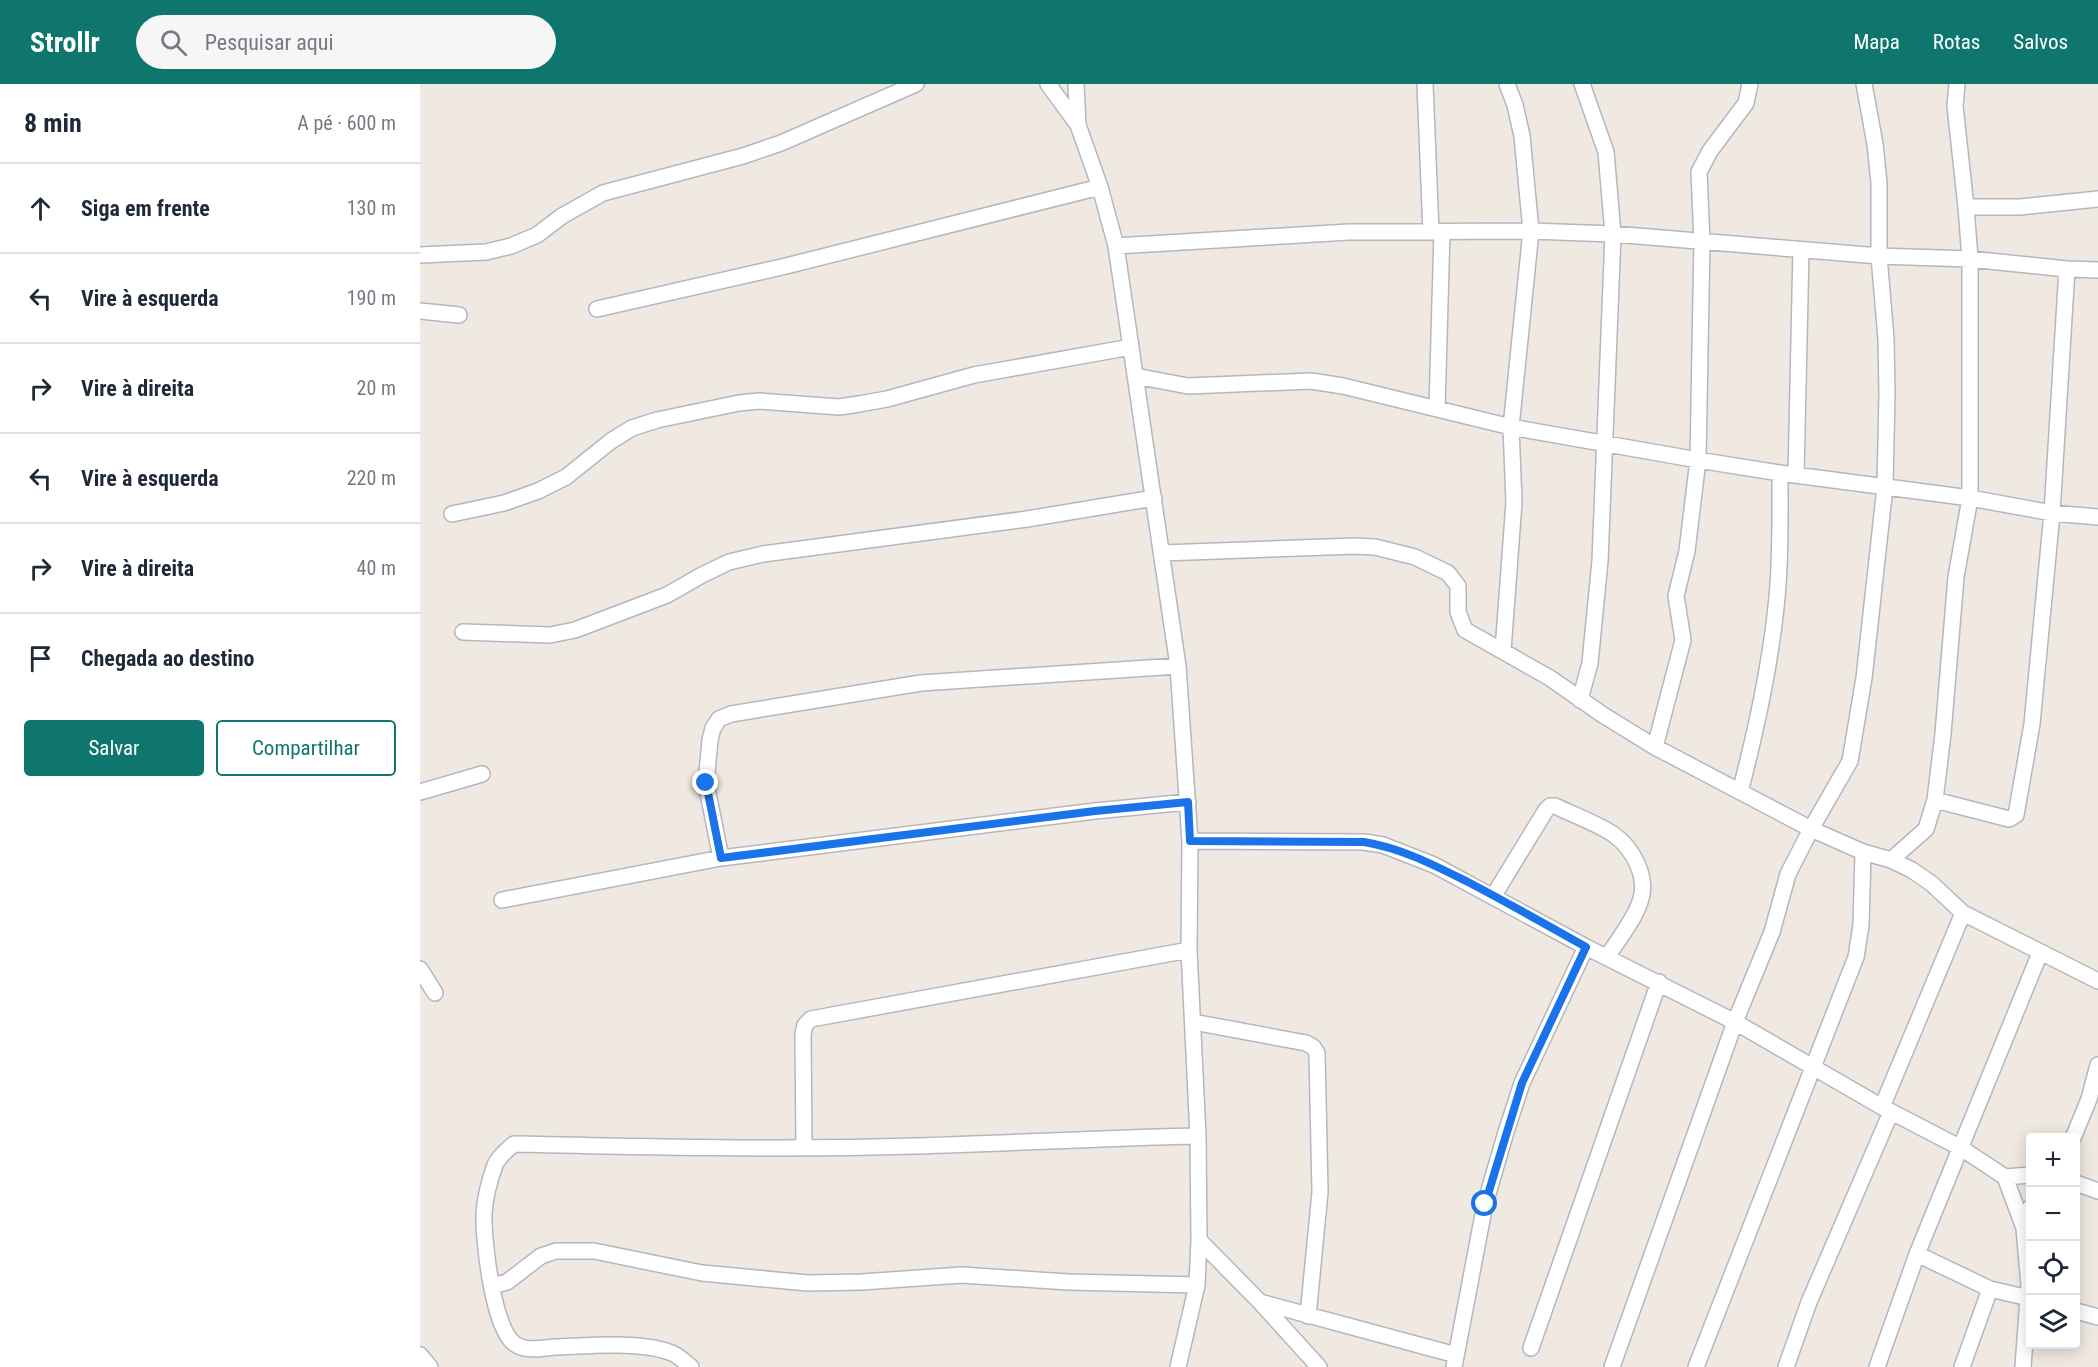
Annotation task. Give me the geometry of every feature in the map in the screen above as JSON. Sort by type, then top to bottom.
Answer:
[{"type":"street","points":[[420,255],[486,252],[511,246],[537,235],[562,216],[603,193],[762,149],[916,84]]},
{"type":"street","points":[[1048,84],[1078,125],[1100,187],[1116,246],[1178,666],[1190,841],[1190,950],[1198,1136],[1199,1240],[1197,1285],[1178,1367]]},
{"type":"street","points":[[1076,84],[1078,125]]},
{"type":"street","points":[[1425,84],[1437,232],[1437,408]]},
{"type":"street","points":[[1503,651],[1514,502],[1511,427],[1531,231],[1522,136],[1515,105],[1507,84]]},
{"type":"street","points":[[1580,700],[1590,663],[1600,561],[1613,234],[1606,152],[1582,84]]},
{"type":"street","points":[[1655,747],[1683,640],[1676,596],[1687,551],[1698,459],[1702,241],[1699,172],[1710,151],[1746,103],[1750,84]]},
{"type":"street","points":[[1612,1367],[1735,1022],[1772,932],[1788,874],[1850,761],[1864,678],[1885,487],[1887,393],[1886,339],[1879,256],[1879,183],[1875,144],[1864,84]]},
{"type":"street","points":[[1891,860],[1926,829],[1935,800],[1956,577],[1970,498],[1970,259],[1955,106],[1958,84]]},
{"type":"street","points":[[597,309],[786,266],[1100,187]]},
{"type":"street","points":[[1966,207],[2020,207],[2098,199]]},
{"type":"street","points":[[1116,246],[1349,232],[1531,231],[1613,234],[1879,256],[1970,259],[2098,270]]},
{"type":"street","points":[[1796,475],[1801,250]]},
{"type":"street","points":[[1935,800],[2009,819],[2016,815],[2032,724],[2052,513],[2067,269]]},
{"type":"street","points":[[420,311],[459,315]]},
{"type":"street","points":[[452,513],[504,503],[538,491],[566,477],[611,441],[632,428],[657,420],[759,401],[839,407],[859,404],[974,375],[1131,347]]},
{"type":"street","points":[[1135,376],[1188,386],[1311,381],[1343,386],[1511,427],[1780,473],[1970,498],[2052,513],[2098,517]]},
{"type":"street","points":[[1740,792],[1760,714],[1772,637],[1779,563],[1780,473]]},
{"type":"street","points":[[463,632],[550,635],[575,630],[667,595],[729,562],[763,554],[1016,521],[1154,498]]},
{"type":"street","points":[[1162,553],[1355,546],[1375,547],[1415,557],[1448,573],[1458,586],[1458,612],[1465,630],[1550,678],[1580,700],[1655,747],[1811,829],[1912,870],[1932,884],[1963,913],[2098,981]]},
{"type":"street","points":[[721,858],[706,783],[710,740],[719,719],[731,714],[921,683],[1178,666]]},
{"type":"street","points":[[420,792],[482,774]]},
{"type":"street","points":[[502,900],[721,858],[1095,811],[1188,802]]},
{"type":"street","points":[[1494,895],[1550,806],[1555,806],[1612,834],[1625,844],[1637,863],[1644,889],[1630,922],[1607,957]]},
{"type":"street","points":[[1190,841],[1364,842],[1383,844],[1434,865],[1494,895],[1586,947],[1735,1022],[1887,1110],[1961,1148],[2005,1177],[2024,1228],[2026,1252]]},
{"type":"street","points":[[1696,1367],[1856,957],[1861,925],[1863,852]]},
{"type":"street","points":[[1786,1367],[1809,1302],[1887,1110],[1963,913]]},
{"type":"street","points":[[1260,1302],[1455,1361],[1485,1204],[1506,1132],[1522,1083],[1586,947]]},
{"type":"street","points":[[804,1147],[803,1034],[805,1024],[811,1019],[1190,950]]},
{"type":"street","points":[[1877,1367],[1917,1254],[2040,953]]},
{"type":"street","points":[[420,969],[435,993]]},
{"type":"street","points":[[1531,1348],[1659,982]]},
{"type":"street","points":[[1193,1022],[1306,1043],[1317,1053],[1320,1192],[1308,1316]]},
{"type":"street","points":[[2075,1133],[2093,1100],[2098,1065]]},
{"type":"street","points":[[692,1367],[671,1352],[651,1347],[575,1346],[531,1349],[516,1345],[506,1336],[498,1315],[492,1286],[484,1212],[496,1162],[514,1144],[719,1148],[917,1146],[1198,1136]]},
{"type":"street","points":[[2005,1177],[2026,1175]]},
{"type":"street","points":[[2080,1184],[2098,1191]]},
{"type":"street","points":[[2024,1228],[2026,1222]]},
{"type":"street","points":[[1199,1240],[1319,1367]]},
{"type":"street","points":[[492,1286],[507,1282],[542,1256],[556,1251],[594,1251],[702,1273],[808,1283],[962,1275],[1068,1282],[1197,1285]]},
{"type":"street","points":[[1917,1254],[1990,1289],[2026,1289]]},
{"type":"street","points":[[1962,1367],[1990,1289]]},
{"type":"street","points":[[2023,1367],[2029,1295]]},
{"type":"street","points":[[2080,1312],[2098,1317]]},
{"type":"street","points":[[420,1355],[430,1367]]},
{"type":"route","points":[[706,783],[721,858],[1095,811],[1188,802],[1190,841],[1383,844],[1434,865],[1494,895],[1586,947],[1522,1083],[1485,1204]]}]
